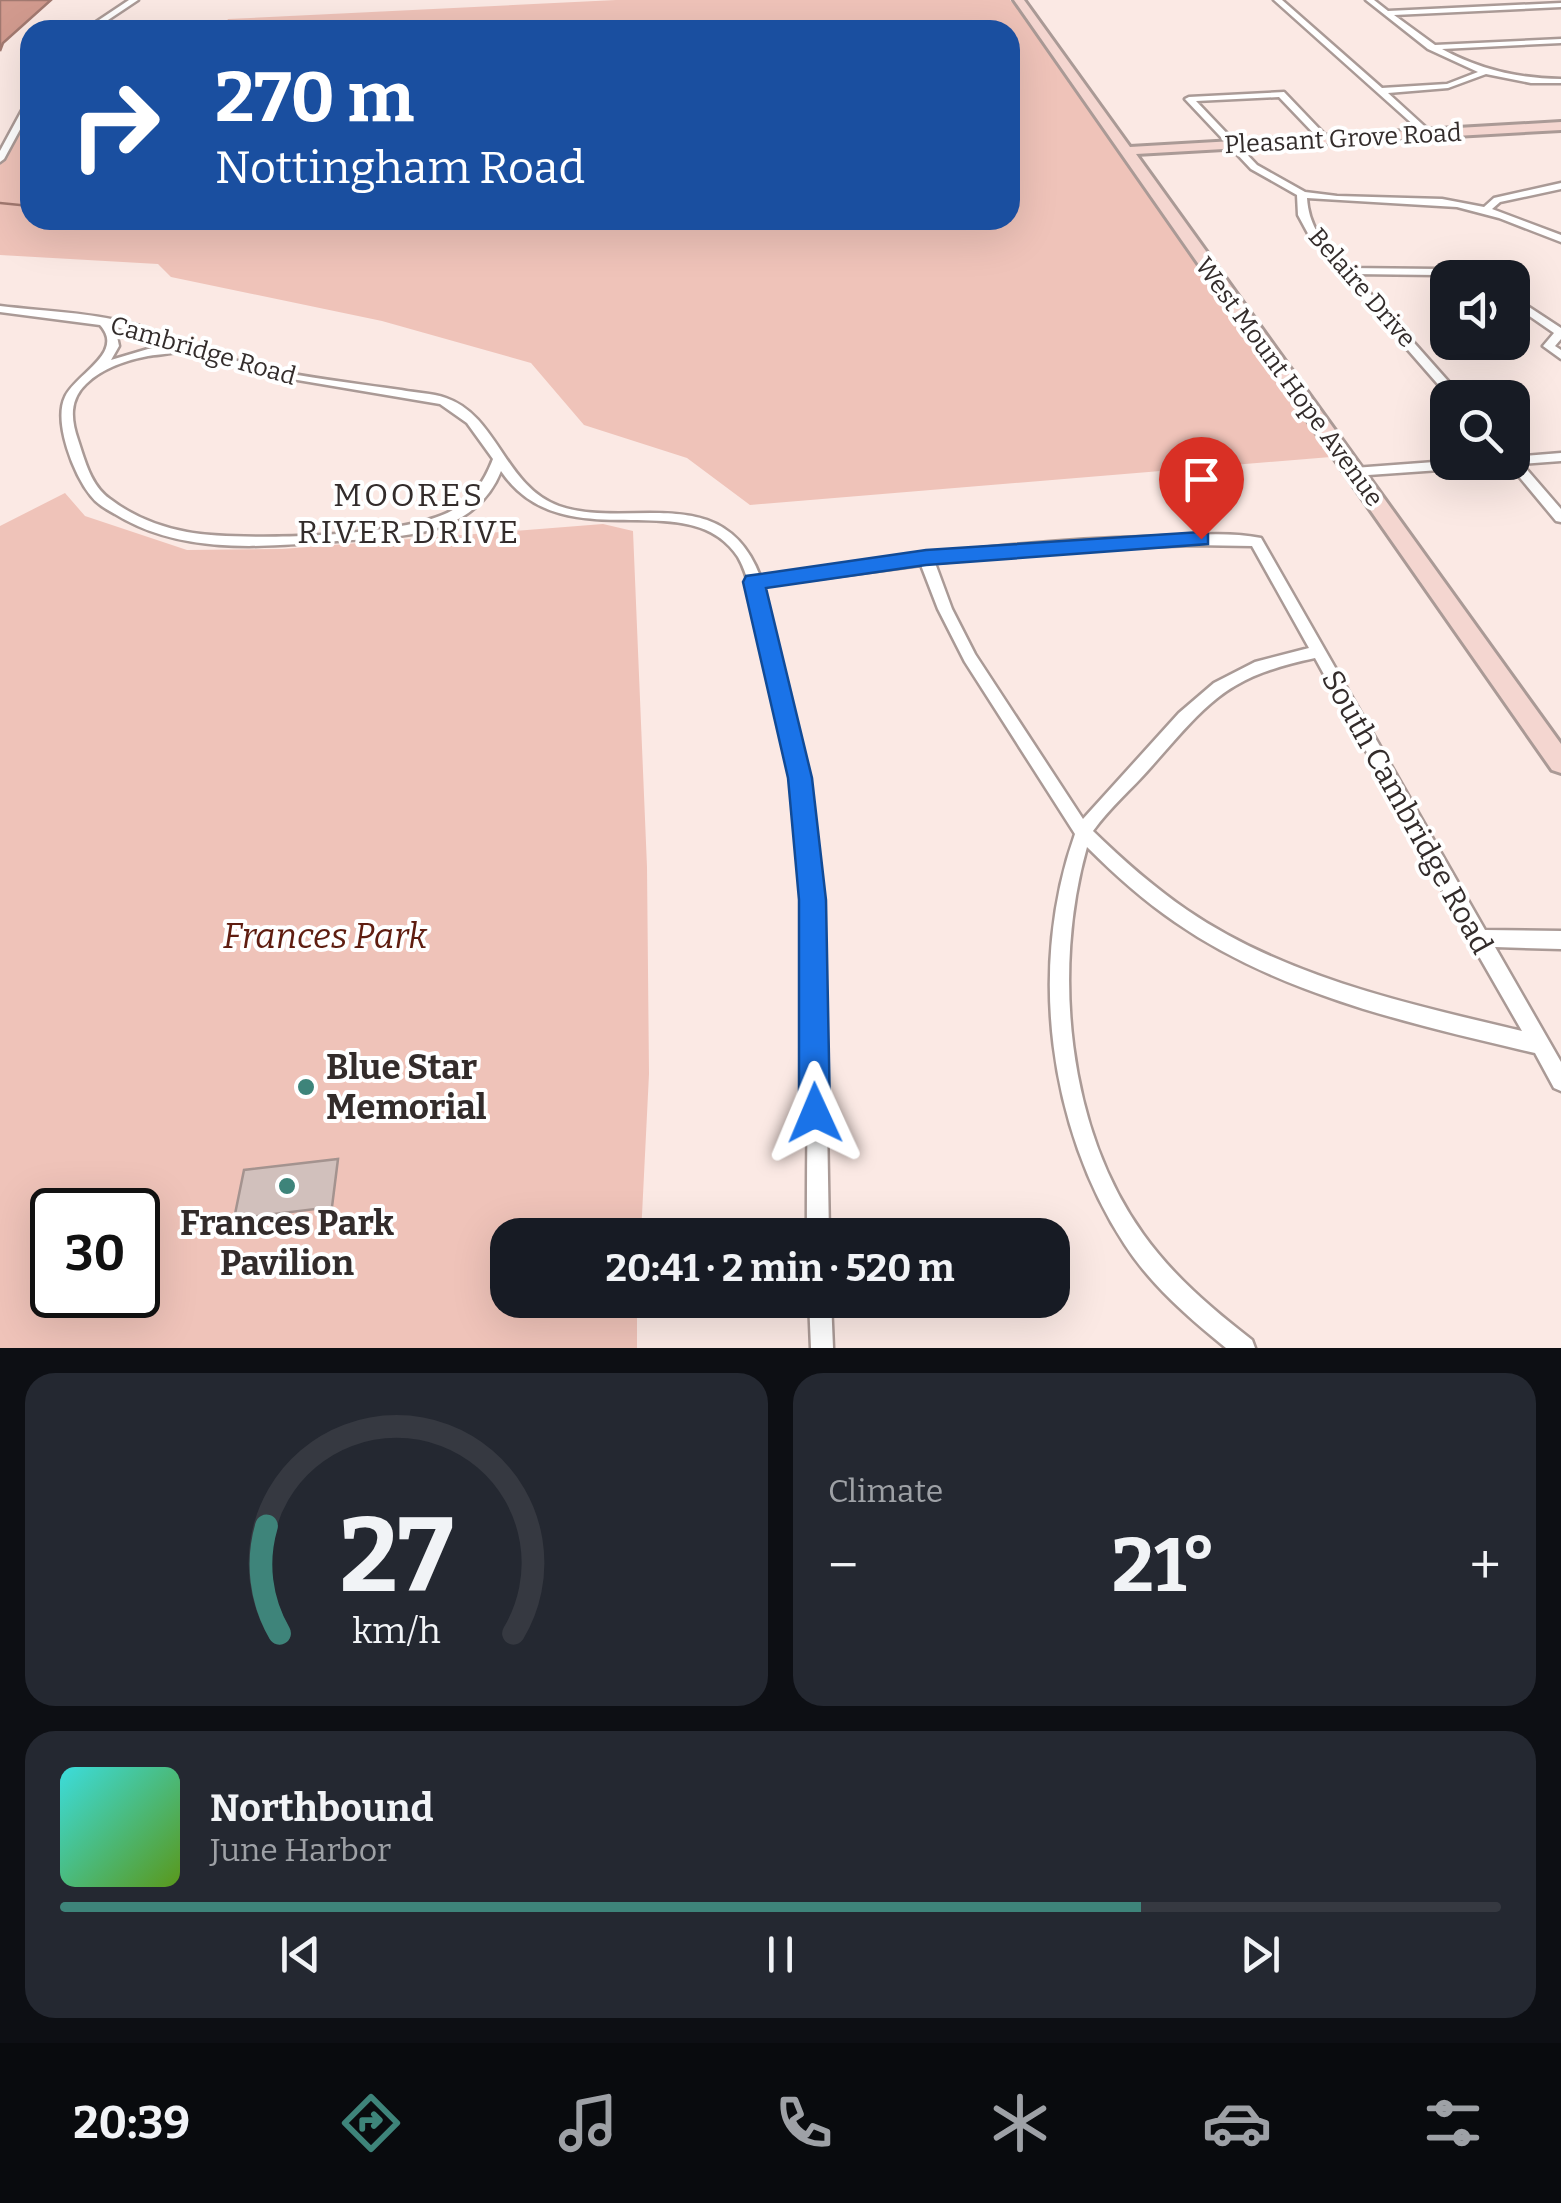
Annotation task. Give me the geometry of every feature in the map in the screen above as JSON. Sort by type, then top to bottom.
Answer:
[{"type":"street","points":[[103,20],[134,0]]},
{"type":"street","name":"West Mount Hope Avenue","points":[[1019,0],[1561,763]]},
{"type":"street","points":[[1278,0],[1429,134]]},
{"type":"street","points":[[1370,0],[1430,48],[1482,72],[1561,81]]},
{"type":"street","points":[[1386,13],[1561,5]]},
{"type":"street","points":[[1430,48],[1561,41]]},
{"type":"street","points":[[1381,90],[1458,84],[1482,72]]},
{"type":"street","name":"Belaire Drive","points":[[1324,139],[1281,94],[1190,99],[1254,167],[1302,194],[1304,216],[1314,237],[1441,380]]},
{"type":"street","points":[[0,159],[20,122]]},
{"type":"street","name":"Pleasant Grove Road","points":[[1124,151],[1561,126]]},
{"type":"street","points":[[1485,211],[1497,200],[1561,186]]},
{"type":"street","points":[[1302,194],[1351,201],[1447,202],[1561,238]]},
{"type":"street","points":[[1346,272],[1430,272]]},
{"type":"street","name":"Cambridge Road","points":[[0,309],[133,327],[188,348],[304,382],[443,401],[470,416],[519,486],[558,510],[586,517],[669,515],[710,530],[738,547],[754,582],[800,778],[812,900],[818,1218]]},
{"type":"street","points":[[1530,311],[1561,332],[1549,346],[1561,356]]},
{"type":"street","points":[[102,321],[110,328],[113,346],[108,359],[71,395],[65,414],[86,482],[106,503],[160,528],[212,541],[252,543],[414,529],[450,518],[476,500],[495,474],[499,459]]},
{"type":"street","points":[[94,374],[136,355],[188,348]]},
{"type":"street","points":[[1530,460],[1561,457]]},
{"type":"street","points":[[1354,472],[1430,467]]},
{"type":"street","points":[[1529,480],[1561,518]]},
{"type":"street","name":"South Cambridge Road","points":[[926,558],[1201,539],[1256,541],[1561,1081]]},
{"type":"street","points":[[754,582],[926,558],[936,592],[968,650],[1082,832],[1132,880],[1248,958],[1374,1006],[1540,1045]]},
{"type":"street","points":[[1244,1348],[1193,1308],[1132,1237],[1095,1169],[1076,1120],[1060,1018],[1061,956],[1082,832],[1212,689],[1269,660],[1318,652]]},
{"type":"street","points":[[1478,938],[1561,940]]},
{"type":"street","points":[[821,1318],[822,1348]]},
{"type":"green space","points":[[616,0],[1010,0],[1050,45],[1343,456],[750,505],[687,458],[584,425],[531,363],[382,321],[171,277],[158,264],[0,255],[0,154],[20,119],[20,230],[1020,230],[1020,20],[228,19]]},
{"type":"green space","name":"Frances Park","points":[[65,493],[85,516],[187,550],[282,549],[603,524],[633,531],[647,867],[649,1074],[642,1218],[490,1218],[490,1318],[637,1318],[637,1348],[0,1348],[0,526]]},
{"type":"shaded area","points":[[0,0],[51,0],[29,20],[20,20],[20,28],[0,51]]},
{"type":"building","name":"Frances Park Pavilion","points":[[338,1159],[332,1207],[234,1219],[244,1170]]},
{"type":"waterway","points":[[0,203],[20,205]]},
{"type":"place","name":"Blue Star Memorial","points":[[306,1087]]},
{"type":"place","name":"Frances Park Pavilion","points":[[287,1186]]},
{"type":"district","name":"MOORES RIVER DRIVE","points":[[409,514]]},
{"type":"route","points":[[815,1113],[812,900],[800,778],[754,582],[926,558],[1201,539]]}]
